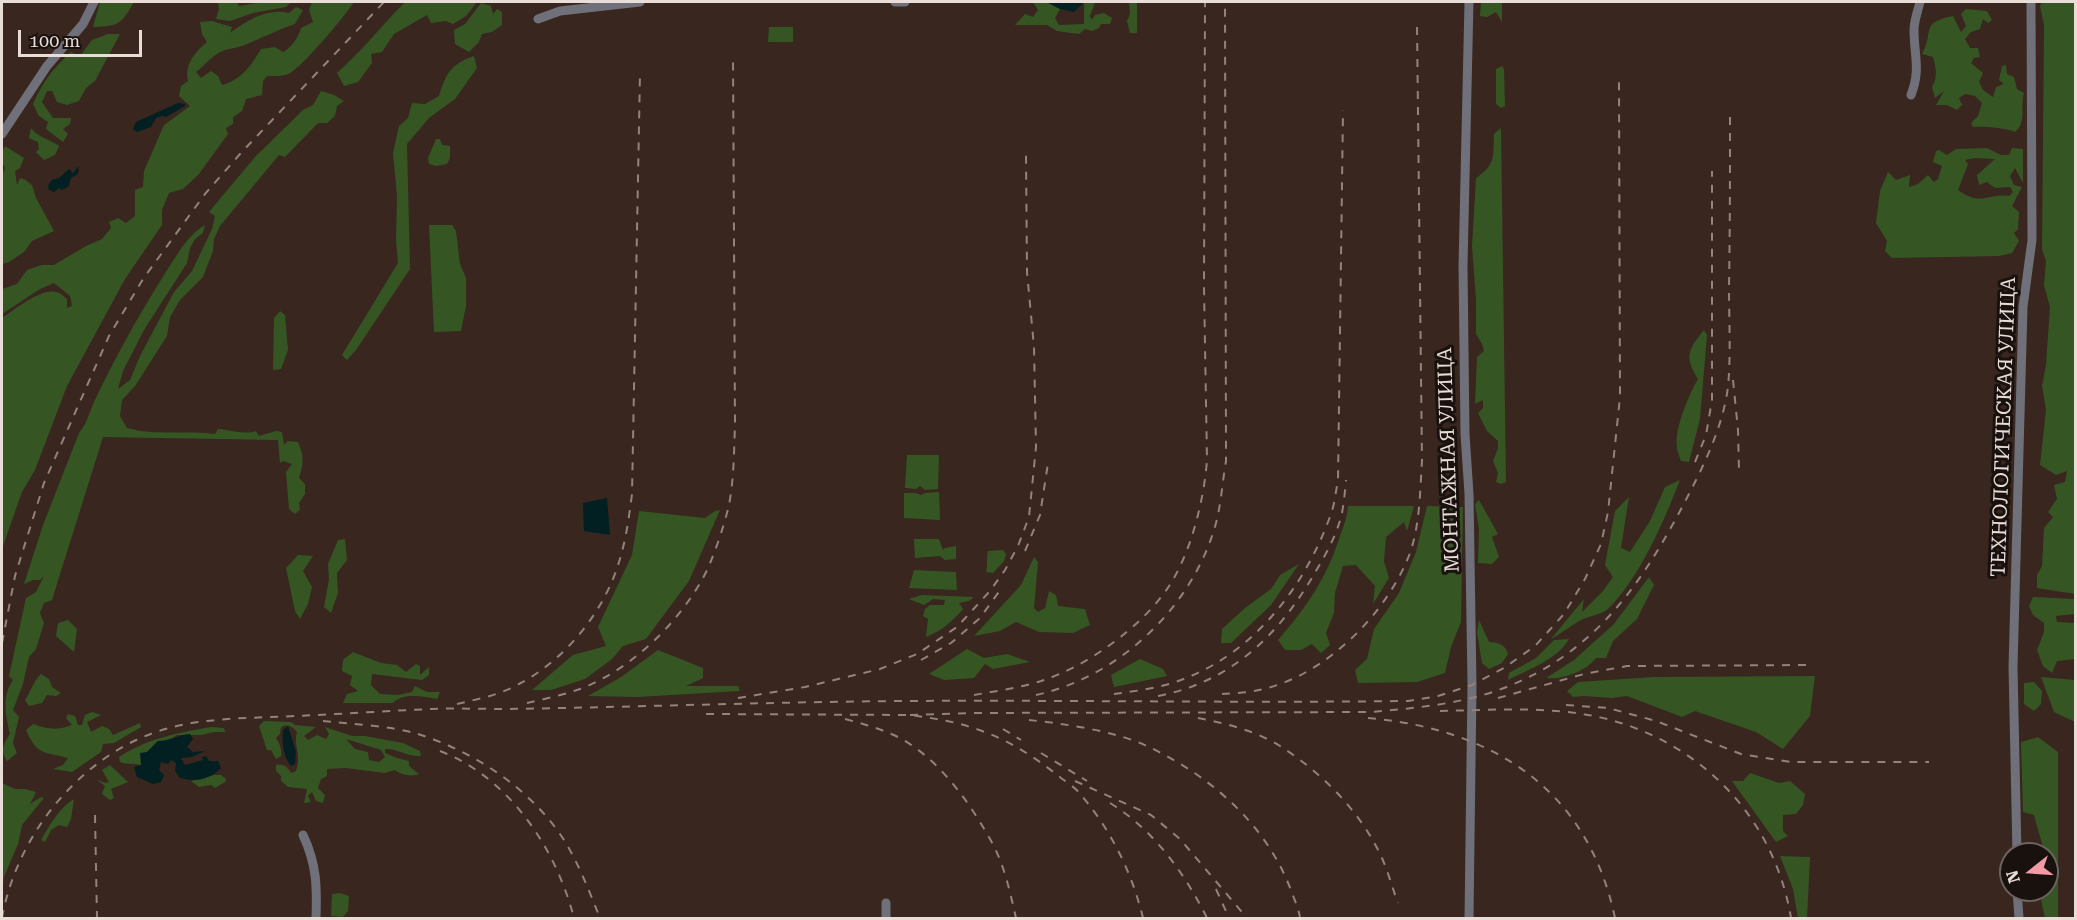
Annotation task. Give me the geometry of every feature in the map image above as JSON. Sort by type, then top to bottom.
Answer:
[{"type":"street","points":[[2,134],[47,66],[83,24],[94,2]]},
{"type":"street","points":[[538,19],[560,11],[640,2]]},
{"type":"street","points":[[895,2],[905,2]]},
{"type":"street","name":"МОНТАЖНАЯ УЛИЦА","points":[[1469,2],[1463,266],[1465,434],[1470,494],[1469,918]]},
{"type":"street","points":[[1911,95],[1917,81],[1918,59],[1914,28],[1920,2]]},
{"type":"street","name":"ТЕХНОЛОГИЧЕСКАЯ УЛИЦА","points":[[2017,842],[2013,667],[2023,307],[2032,240],[2031,2]]},
{"type":"street","points":[[303,835],[312,853],[316,871],[316,918]]},
{"type":"street","points":[[2018,902],[2019,918]]},
{"type":"street","points":[[886,903],[886,918]]},
{"type":"green space","points":[[100,2],[134,2],[119,22],[109,26],[93,27]]},
{"type":"green space","points":[[218,2],[237,2],[239,6],[262,2],[291,2],[286,7],[253,13],[230,21],[216,19],[219,9]]},
{"type":"green space","points":[[312,2],[354,2],[324,40],[297,68],[285,75],[267,76],[263,81],[262,95],[246,99],[242,111],[233,117],[233,124],[226,128],[228,134],[199,174],[183,189],[169,193],[162,210],[162,225],[125,279],[67,386],[35,470],[22,492],[2,549],[2,318],[45,292],[60,293],[67,299],[67,308],[72,306],[70,296],[54,283],[40,289],[2,314],[2,289],[17,284],[27,270],[42,265],[54,265],[102,239],[111,228],[109,222],[118,218],[126,223],[135,216],[135,190],[143,187],[144,171],[164,125],[190,106],[179,96],[181,86],[188,81],[189,64],[198,50],[207,42],[202,34],[200,22],[212,21],[232,27],[230,33],[265,14],[289,13],[296,7],[303,10],[295,24],[245,45],[221,51],[196,72],[201,78],[211,71],[218,76],[222,85],[235,80],[245,72],[261,49],[275,47],[283,52],[289,48],[301,28],[313,22],[309,10]]},
{"type":"green space","points":[[405,2],[477,2],[466,16],[453,24],[446,21],[431,23],[427,15],[394,34],[382,52],[371,54],[372,63],[358,82],[344,86],[337,73]]},
{"type":"green space","points":[[1033,2],[1046,2],[1060,9],[1055,18],[1059,25],[1084,24],[1084,2],[1095,2],[1090,16],[1092,20],[1095,15],[1104,13],[1112,18],[1110,24],[1101,24],[1099,28],[1092,31],[1085,29],[1079,34],[1057,31],[1047,25],[1015,25],[1025,14],[1033,17],[1038,10]]},
{"type":"green space","points":[[1129,2],[1137,2],[1137,33],[1130,33],[1127,21],[1130,14]]},
{"type":"green space","points":[[1481,2],[1502,2],[1502,22],[1496,12],[1487,17],[1480,16]]},
{"type":"green space","points":[[2042,2],[2075,2],[2075,594],[2037,588],[2037,575],[2042,566],[2044,528],[2053,517],[2048,512],[2057,499],[2054,485],[2065,482],[2067,471],[2056,475],[2040,465],[2046,410],[2042,386],[2046,365],[2050,307],[2044,285],[2046,261],[2042,249],[2044,25],[2040,6]]},
{"type":"green space","points":[[481,3],[491,6],[493,14],[497,9],[502,12],[502,25],[492,32],[482,34],[479,42],[469,52],[455,44],[454,30],[465,24]]},
{"type":"green space","points":[[1966,9],[1987,11],[1992,20],[1988,23],[1983,19],[1980,29],[1971,32],[1965,39],[1970,48],[1978,48],[1980,57],[1974,58],[1971,63],[1983,73],[1979,82],[1983,90],[1993,97],[1996,87],[2004,84],[1999,80],[2002,66],[2006,65],[2007,74],[2014,77],[2017,89],[2024,93],[2021,124],[2015,132],[2006,129],[1973,127],[1971,123],[1978,116],[1982,103],[1975,96],[1965,94],[1959,98],[1962,105],[1957,110],[1947,105],[1936,105],[1944,91],[1935,98],[1932,87],[1936,72],[1933,57],[1922,54],[1932,25],[1953,16],[1961,32],[1966,26],[1961,14]]},
{"type":"green space","points":[[769,27],[793,27],[793,42],[768,42]]},
{"type":"green space","points":[[108,34],[120,34],[95,81],[86,88],[79,101],[67,105],[57,102],[52,91],[47,91],[42,102],[53,118],[71,118],[70,124],[63,129],[68,134],[63,142],[46,129],[48,122],[39,116],[33,104],[44,82],[71,52],[80,56],[92,40]]},
{"type":"green space","points":[[474,56],[477,68],[455,99],[429,118],[407,144],[410,269],[347,360],[342,355],[398,263],[397,196],[393,153],[399,126],[408,118],[412,103],[425,104],[439,96],[451,70],[460,62]]},
{"type":"green space","points":[[1502,66],[1505,106],[1501,108],[1496,104],[1496,69]]},
{"type":"green space","points":[[321,91],[344,101],[337,106],[335,116],[327,123],[318,123],[285,157],[279,155],[220,226],[203,277],[180,300],[170,317],[167,336],[135,386],[122,400],[120,416],[127,428],[148,432],[215,434],[218,429],[256,431],[259,436],[276,431],[282,432],[284,445],[288,441],[298,442],[301,451],[303,460],[299,478],[305,484],[305,494],[299,503],[300,510],[295,514],[289,509],[286,472],[292,464],[283,461],[280,463],[278,440],[103,437],[52,600],[44,603],[40,613],[44,623],[36,649],[29,657],[23,684],[13,710],[19,717],[13,743],[17,753],[7,761],[3,750],[10,734],[6,700],[13,680],[9,676],[26,598],[36,592],[44,576],[40,580],[24,584],[43,525],[79,433],[127,337],[182,247],[205,225],[203,233],[195,239],[190,248],[187,263],[144,330],[123,371],[118,389],[130,380],[174,292],[192,271],[212,229],[215,216],[209,212],[255,157],[303,110],[313,105]]},
{"type":"green space","points":[[31,128],[37,134],[59,146],[55,155],[44,160],[36,152],[39,149],[38,142],[29,138]]},
{"type":"green space","points":[[1501,128],[1506,482],[1501,484],[1496,482],[1498,473],[1493,461],[1498,441],[1487,431],[1478,413],[1483,408],[1483,400],[1475,404],[1477,357],[1484,351],[1476,334],[1472,246],[1476,178],[1490,164],[1494,134]]},
{"type":"green space","points":[[436,139],[440,139],[442,145],[450,146],[450,158],[447,164],[436,166],[429,164],[428,158]]},
{"type":"green space","points":[[5,146],[24,158],[20,168],[15,171],[17,185],[20,178],[32,185],[36,198],[54,231],[32,241],[24,252],[2,264],[2,176],[5,168],[2,157]]},
{"type":"green space","points":[[1987,148],[2001,155],[2009,155],[2012,148],[2023,149],[2023,183],[2015,168],[2010,176],[2014,185],[2022,187],[2012,206],[2019,212],[2018,229],[2014,233],[2019,241],[2012,253],[1999,256],[1892,258],[1885,251],[1887,241],[1876,223],[1880,191],[1888,172],[1896,180],[1910,175],[1909,187],[1918,184],[1928,175],[1934,182],[1938,179],[1942,166],[1933,162],[1936,151],[1939,150],[1947,155],[1956,149]],"holes":[[[1995,159],[1977,175],[1979,185],[1987,182],[1995,188],[2010,187],[2013,192],[2009,196],[1979,199],[1958,190],[1968,164],[1965,160]]]},
{"type":"green space","points":[[429,225],[452,225],[456,231],[460,264],[466,278],[466,306],[461,331],[434,332]]},
{"type":"green space","points":[[280,311],[285,315],[288,350],[281,369],[273,370],[274,318]]},
{"type":"green space","points":[[1704,330],[1707,335],[1700,419],[1689,462],[1681,461],[1677,449],[1678,431],[1698,379],[1691,364],[1690,353]]},
{"type":"green space","points":[[907,455],[939,455],[938,489],[925,490],[920,486],[916,489],[905,488]]},
{"type":"green space","points":[[1680,480],[1650,548],[1620,596],[1606,611],[1579,621],[1551,639],[1584,599],[1582,612],[1613,577],[1605,565],[1615,511],[1629,497],[1621,548],[1630,552],[1650,521],[1665,487]]},
{"type":"green space","points":[[939,492],[940,520],[904,518],[904,493],[921,495]]},
{"type":"green space","points":[[1479,500],[1498,534],[1492,537],[1499,557],[1492,564],[1478,563],[1479,529],[1475,504]]},
{"type":"green space","points":[[1348,506],[1414,506],[1407,531],[1404,522],[1386,537],[1384,561],[1389,578],[1373,604],[1375,586],[1356,565],[1343,566],[1335,593],[1334,613],[1326,633],[1330,645],[1321,653],[1312,644],[1301,650],[1285,650],[1278,640],[1306,605],[1328,567],[1346,519]]},
{"type":"green space","points":[[1427,506],[1463,507],[1461,622],[1451,647],[1445,673],[1417,682],[1358,683],[1355,670],[1367,659],[1374,629],[1399,593],[1416,552]]},
{"type":"green space","points":[[720,510],[689,581],[646,639],[623,646],[612,659],[585,679],[551,690],[532,690],[573,655],[606,646],[598,627],[632,555],[639,511],[705,518]]},
{"type":"green space","points":[[345,539],[347,560],[337,573],[338,593],[331,613],[324,607],[329,579],[328,564],[338,540]]},
{"type":"green space","points":[[914,539],[939,539],[943,550],[956,546],[956,559],[945,560],[940,556],[915,558]]},
{"type":"green space","points":[[1003,550],[1006,554],[1004,561],[993,573],[986,572],[988,551]]},
{"type":"green space","points":[[298,555],[313,556],[303,571],[312,587],[308,604],[300,619],[295,611],[286,568]]},
{"type":"green space","points":[[1034,557],[1038,562],[1034,608],[1038,612],[1045,608],[1049,591],[1056,595],[1058,606],[1085,609],[1090,625],[1073,633],[1039,632],[1016,622],[1000,631],[974,636],[1021,585]]},
{"type":"green space","points":[[1299,564],[1271,605],[1231,643],[1221,643],[1222,629],[1271,589],[1280,575]]},
{"type":"green space","points":[[914,570],[956,572],[957,590],[909,588]]},
{"type":"green space","points":[[1649,577],[1654,585],[1637,619],[1613,641],[1606,658],[1596,658],[1580,671],[1567,676],[1546,678],[1574,660],[1614,624]]},
{"type":"green space","points":[[922,595],[974,597],[969,601],[959,603],[963,609],[955,618],[926,637],[928,619],[923,616],[925,609],[930,605],[944,605],[945,600],[933,599],[924,605],[909,599]]},
{"type":"green space","points":[[2033,597],[2075,599],[2075,614],[2056,616],[2057,622],[2075,623],[2075,659],[2057,661],[2052,673],[2043,666],[2037,650],[2044,632],[2044,623],[2033,615],[2029,606]]},
{"type":"green space","points":[[68,620],[77,629],[74,652],[56,636],[58,623]]},
{"type":"green space","points":[[1479,620],[1489,642],[1501,645],[1508,654],[1502,663],[1489,669],[1482,663],[1477,632]]},
{"type":"green space","points":[[1569,639],[1550,658],[1508,680],[1509,673],[1536,658],[1554,640]]},
{"type":"green space","points":[[967,649],[984,658],[1007,654],[1030,662],[993,669],[985,664],[974,678],[944,680],[929,674]]},
{"type":"green space","points":[[658,650],[703,668],[703,678],[686,686],[738,686],[740,691],[637,697],[588,696],[621,677]]},
{"type":"green space","points":[[353,652],[381,663],[397,665],[406,672],[416,664],[420,666],[420,675],[429,667],[429,675],[422,680],[372,674],[371,685],[380,694],[398,695],[412,692],[415,686],[427,692],[440,692],[437,699],[414,696],[403,697],[393,703],[343,703],[347,694],[358,691],[350,685],[352,676],[342,671],[343,660]]},
{"type":"green space","points":[[1140,659],[1163,669],[1167,676],[1114,687],[1111,675]]},
{"type":"green space","points":[[41,674],[49,679],[52,687],[61,693],[56,696],[47,695],[42,703],[29,706],[25,700]]},
{"type":"green space","points":[[1815,676],[1810,716],[1783,749],[1756,732],[1695,711],[1682,717],[1627,696],[1573,697],[1567,691],[1578,682],[1654,677]]},
{"type":"green space","points":[[2041,677],[2075,680],[2075,722],[2054,712]]},
{"type":"green space","points":[[2034,682],[2042,691],[2041,704],[2034,711],[2024,704],[2024,683]]},
{"type":"green space","points":[[92,712],[101,715],[87,722],[91,732],[102,726],[109,729],[113,735],[140,723],[141,727],[114,743],[103,744],[101,752],[72,772],[53,769],[63,765],[68,758],[38,749],[26,730],[33,724],[52,729],[72,725],[66,718],[68,714],[75,716],[78,725],[82,725],[85,715]]},
{"type":"green space","points":[[264,721],[291,722],[295,725],[316,727],[304,736],[308,740],[317,735],[326,739],[329,734],[325,727],[352,736],[403,743],[420,751],[421,756],[390,749],[385,749],[385,753],[409,761],[409,766],[419,774],[406,775],[395,770],[385,773],[346,768],[327,769],[327,776],[321,779],[318,788],[325,795],[323,803],[316,801],[312,792],[308,796],[311,802],[304,803],[307,789],[288,787],[281,781],[281,776],[276,771],[276,765],[279,765],[285,766],[291,773],[296,771],[298,766],[297,732],[290,726],[281,727],[280,734],[276,738],[281,756],[276,759],[271,750],[267,750],[259,726]],"holes":[[[346,739],[381,750],[385,757],[379,762],[369,760],[368,752],[355,749]]]},
{"type":"green space","points":[[211,727],[224,728],[225,732],[177,735],[167,741],[158,741],[147,752],[141,765],[120,762],[119,757],[141,745],[175,734]]},
{"type":"green space","points":[[2038,737],[2058,752],[2058,842],[2042,842],[2034,815],[2023,812],[2021,742]]},
{"type":"green space","points":[[110,765],[128,782],[111,789],[114,798],[110,800],[102,794],[105,786],[97,780],[109,782],[102,770]]},
{"type":"green space","points":[[1750,773],[1779,783],[1790,781],[1805,794],[1803,805],[1796,814],[1783,815],[1783,831],[1788,836],[1776,842],[1732,781],[1743,781]]},
{"type":"green space","points":[[221,775],[226,779],[225,782],[215,788],[211,785],[199,787],[191,781]]},
{"type":"green space","points":[[2,783],[15,789],[36,792],[30,804],[41,797],[44,798],[22,825],[18,844],[4,877],[2,892]]},
{"type":"green space","points":[[74,799],[71,819],[67,827],[59,825],[51,830],[45,842],[41,840],[51,823]]},
{"type":"green space","points":[[1780,856],[1810,857],[1807,918],[1798,918],[1793,889]]},
{"type":"green space","points":[[340,893],[349,896],[348,911],[343,917],[331,916],[332,894]]},
{"type":"green space","points":[[2042,902],[2058,902],[2058,918],[2045,918]]},
{"type":"water","points":[[1047,2],[1084,2],[1074,12],[1060,9]]},
{"type":"water","points":[[178,103],[185,104],[185,106],[166,117],[156,118],[151,127],[137,132],[133,129],[136,122]]},
{"type":"water","points":[[79,166],[78,174],[71,178],[69,186],[62,190],[59,188],[54,192],[49,190],[48,185],[52,180],[59,178],[69,169],[73,173]]},
{"type":"water","points":[[607,498],[610,535],[584,531],[583,503]]},
{"type":"water","points":[[288,726],[296,752],[295,764],[291,766],[286,758],[283,744],[283,730]]},
{"type":"water","points":[[190,734],[193,739],[187,747],[193,752],[205,751],[192,757],[181,758],[185,765],[203,760],[202,757],[206,756],[209,761],[218,761],[221,768],[202,779],[191,780],[180,778],[175,771],[176,763],[171,760],[168,764],[161,762],[159,770],[164,775],[161,782],[153,784],[137,777],[134,767],[141,765],[140,753],[147,752],[158,741]]},
{"type":"railway","points":[[2,643],[15,576],[44,483],[109,336],[143,279],[205,194],[384,2]]},
{"type":"railway","points":[[974,695],[1041,681],[1077,665],[1114,642],[1131,629],[1160,599],[1178,570],[1191,539],[1200,507],[1207,460],[1204,287],[1205,2]]},
{"type":"railway","points":[[1036,695],[1066,686],[1095,673],[1122,656],[1146,636],[1168,613],[1187,587],[1203,559],[1214,530],[1226,461],[1225,2]]},
{"type":"railway","points":[[1222,694],[1254,691],[1283,683],[1307,672],[1329,657],[1369,620],[1400,576],[1410,553],[1416,531],[1422,461],[1417,26]]},
{"type":"railway","points":[[527,703],[574,691],[599,681],[634,658],[650,644],[680,612],[703,578],[721,533],[731,495],[734,465],[733,56]]},
{"type":"railway","points":[[457,704],[512,688],[552,662],[581,633],[604,599],[621,554],[632,494],[640,73]]},
{"type":"railway","points":[[2,918],[18,864],[31,839],[65,793],[108,756],[132,742],[172,727],[192,723],[212,720],[440,709],[802,702],[1408,701],[1438,696],[1472,685],[1504,668],[1535,646],[1564,614],[1585,579],[1601,544],[1608,512],[1620,397],[1619,80]]},
{"type":"railway","points":[[1114,694],[1181,680],[1208,668],[1255,634],[1293,589],[1308,564],[1332,511],[1338,480],[1343,110]]},
{"type":"railway","points":[[910,715],[1371,712],[1472,698],[1504,688],[1562,658],[1608,617],[1646,569],[1695,483],[1721,420],[1728,387],[1729,362],[1730,110]]},
{"type":"railway","points":[[738,698],[805,687],[880,669],[917,654],[957,627],[990,591],[1018,546],[1029,517],[1036,447],[1034,347],[1027,272],[1026,155]]},
{"type":"railway","points":[[1695,462],[1706,435],[1712,400],[1712,171]]},
{"type":"railway","points":[[1733,380],[1739,470]]},
{"type":"railway","points":[[1025,551],[1040,515],[1048,463]]},
{"type":"railway","points":[[1158,696],[1208,680],[1229,668],[1249,654],[1284,619],[1313,576],[1334,537],[1342,513],[1346,480]]},
{"type":"railway","points":[[921,660],[951,643],[980,618],[1001,589]]},
{"type":"railway","points":[[1498,698],[1584,674],[1627,666],[1812,665]]},
{"type":"railway","points":[[1566,705],[1608,708],[1656,721],[1741,754],[1791,762],[1929,762]]},
{"type":"railway","points":[[1440,711],[1560,711],[1599,717],[1635,728],[1669,744],[1699,764],[1726,788],[1749,816],[1768,847],[1782,881],[1791,918]]},
{"type":"railway","points":[[706,714],[910,715],[958,723],[997,737],[1030,756],[1080,793],[1103,824],[1120,854],[1143,918]]},
{"type":"railway","points":[[1198,718],[1219,722],[1261,736],[1295,756],[1324,780],[1351,808],[1372,839],[1398,903]]},
{"type":"railway","points":[[1368,718],[1414,725],[1456,736],[1494,752],[1529,774],[1558,801],[1583,834],[1602,873],[1615,918]]},
{"type":"railway","points":[[845,719],[898,737],[926,756],[951,781],[995,848],[1006,878],[1016,918]]},
{"type":"railway","points":[[1029,720],[1106,732],[1136,741],[1195,773],[1235,806],[1253,825],[1282,869],[1300,918]]},
{"type":"railway","points":[[323,721],[384,727],[418,734],[460,751],[500,775],[535,804],[564,840],[579,868],[600,918]]},
{"type":"railway","points":[[1003,729],[1021,740]]},
{"type":"railway","points":[[440,751],[465,763],[488,779],[526,819],[542,842],[555,867],[574,918]]},
{"type":"railway","points":[[1041,753],[1087,781]]},
{"type":"railway","points":[[1075,781],[1151,815],[1180,839],[1247,918]]},
{"type":"railway","points":[[1110,803],[1141,826],[1167,854],[1189,885],[1207,918]]},
{"type":"railway","points":[[95,815],[97,918]]},
{"type":"railway","points":[[1216,889],[1229,918]]}]
